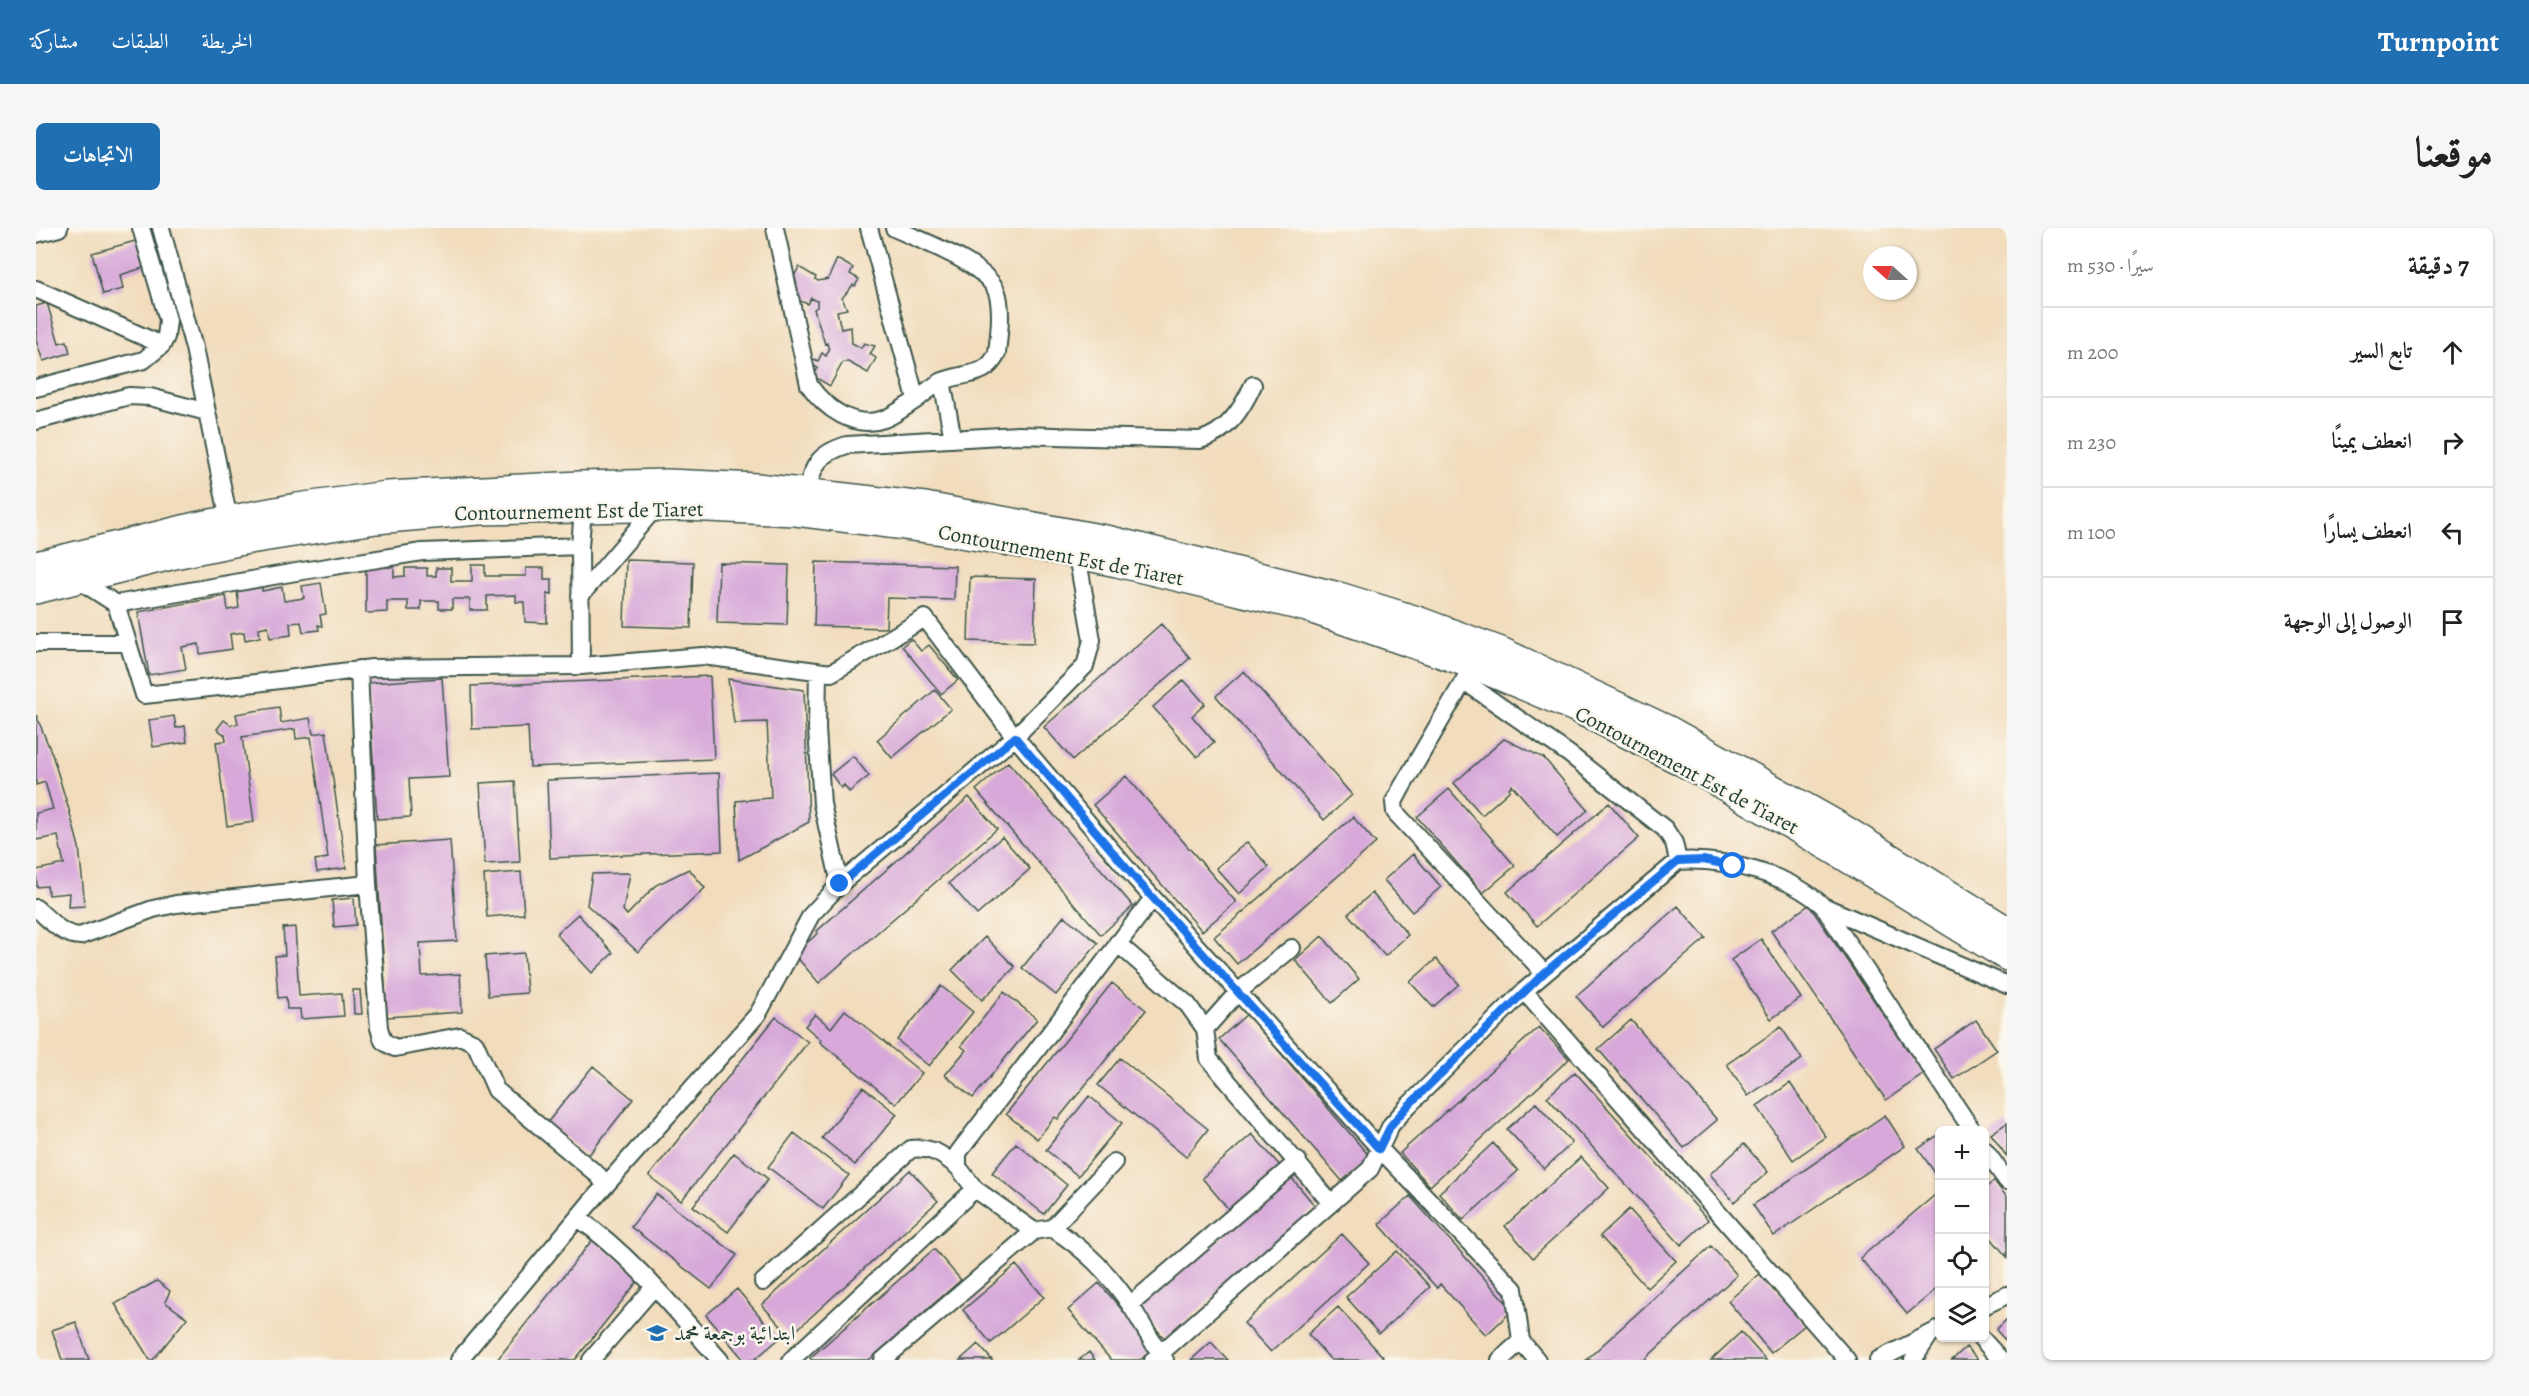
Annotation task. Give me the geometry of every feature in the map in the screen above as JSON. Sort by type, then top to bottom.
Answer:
[{"type":"highway","name":"Contournement Est de Tiaret","points":[[36,565],[195,526],[387,495],[668,483],[757,487],[926,506],[1111,540],[1339,596],[1417,620],[1501,651],[1669,730],[1836,824],[2007,930]]},
{"type":"highway","name":"Contournement Est de Tiaret","points":[[36,590],[201,550],[376,520],[479,512],[655,508],[796,512],[936,530],[1077,555],[1306,608],[1468,673],[1575,708],[1684,763],[1832,849],[2007,957]]},
{"type":"street","points":[[36,234],[59,228]]},
{"type":"street","points":[[36,388],[144,360],[162,345],[166,337],[168,320],[141,228]]},
{"type":"street","points":[[161,228],[194,348],[229,520]]},
{"type":"street","points":[[775,228],[809,385],[820,401],[836,412],[852,419],[869,422],[884,419],[942,381],[984,370],[994,360],[999,336],[998,295],[993,284],[967,263],[894,228]]},
{"type":"street","points":[[869,228],[916,399]]},
{"type":"street","points":[[36,289],[162,345]]},
{"type":"street","points":[[942,381],[953,439]]},
{"type":"street","points":[[806,492],[819,459],[830,450],[847,445],[1018,435],[1200,440],[1213,436],[1230,422],[1244,405],[1253,385]]},
{"type":"street","points":[[36,421],[129,396],[150,397],[207,412]]},
{"type":"street","points":[[580,596],[655,508]]},
{"type":"street","points":[[581,666],[580,546],[583,509]]},
{"type":"street","points":[[77,579],[116,604],[422,552],[580,546]]},
{"type":"street","points":[[459,1360],[605,1186],[758,1014],[811,915],[840,884],[1015,737],[1085,666],[1092,640],[1077,555]]},
{"type":"street","points":[[116,604],[126,643],[144,695],[359,669],[581,666],[703,656],[831,673],[925,618],[1015,737],[1153,898],[1379,1149],[1514,1289],[1521,1341],[1537,1360]]},
{"type":"street","points":[[36,643],[126,643]]},
{"type":"street","points":[[359,669],[368,884],[379,1028],[383,1041],[395,1048],[460,1036],[475,1043],[496,1090],[599,1176],[605,1186]]},
{"type":"street","points":[[818,671],[817,729],[822,804],[840,884]]},
{"type":"street","points":[[1544,973],[1395,812],[1394,802],[1468,673],[1665,829],[1674,843],[1678,861]]},
{"type":"street","points":[[1053,1228],[1080,1246],[1100,1265],[1130,1305],[1160,1358],[1370,1169],[1391,1125],[1524,991],[1678,861],[1703,860],[1733,866],[1808,892],[1823,906],[1969,1126]]},
{"type":"street","points":[[36,908],[63,932],[80,936],[153,909],[176,904],[368,884]]},
{"type":"street","points":[[958,1167],[958,1153],[1153,898]]},
{"type":"street","points":[[1823,906],[2007,985]]},
{"type":"street","points":[[1117,943],[1188,1005],[1205,1029],[1209,1059],[1298,1161],[1331,1203]]},
{"type":"street","points":[[1205,1029],[1239,992],[1292,948]]},
{"type":"street","points":[[1524,991],[1847,1360]]},
{"type":"street","points":[[763,1282],[911,1149],[922,1147],[938,1152],[958,1167],[975,1189],[1034,1231]]},
{"type":"street","points":[[1989,1156],[2007,1181]]},
{"type":"street","points":[[1130,1305],[1298,1161]]},
{"type":"street","points":[[883,1360],[1034,1231],[1053,1228],[1114,1162]]},
{"type":"street","points":[[791,1360],[975,1189]]},
{"type":"street","points":[[578,1218],[603,1236],[654,1287],[720,1360]]},
{"type":"street","points":[[591,1360],[654,1287]]},
{"type":"street","points":[[1989,1304],[2007,1295]]},
{"type":"street","points":[[1878,1360],[1935,1331]]},
{"type":"street","points":[[1913,1360],[1935,1331]]},
{"type":"street","points":[[1500,1360],[1521,1341]]},
{"type":"street","points":[[1985,1342],[2001,1360]]},
{"type":"building","points":[[139,240],[146,267],[120,275],[123,289],[103,294],[92,253]]},
{"type":"building","points":[[837,259],[853,268],[850,274],[859,279],[842,298],[847,309],[837,311],[841,329],[851,327],[852,343],[861,348],[864,343],[875,346],[870,354],[876,358],[868,373],[848,362],[843,362],[830,386],[813,376],[818,368],[811,364],[814,359],[818,361],[822,353],[826,356],[829,350],[814,309],[817,307],[817,301],[811,298],[808,304],[792,298],[789,286],[799,267],[816,277],[818,281],[828,279]]},
{"type":"building","points":[[47,303],[59,343],[67,341],[70,353],[43,361],[36,340],[36,306]]},
{"type":"building","points":[[626,560],[693,562],[691,628],[624,626]]},
{"type":"building","points":[[816,562],[955,566],[954,600],[887,598],[886,628],[814,626]]},
{"type":"building","points":[[719,563],[789,565],[787,625],[717,623]]},
{"type":"building","points":[[472,565],[485,565],[485,576],[526,576],[526,568],[544,568],[544,579],[552,579],[552,595],[547,594],[547,623],[525,622],[524,602],[516,602],[516,595],[487,596],[487,610],[470,610],[470,599],[452,599],[452,609],[439,609],[439,601],[421,601],[421,610],[408,610],[408,601],[387,601],[387,612],[366,613],[366,567],[394,567],[394,577],[405,576],[405,568],[427,568],[427,576],[436,576],[436,568],[451,568],[451,581],[472,581]]},
{"type":"building","points":[[970,577],[1036,579],[1034,643],[968,641]]},
{"type":"building","points":[[321,583],[326,614],[320,615],[322,626],[318,625],[319,630],[303,632],[301,622],[290,623],[291,635],[270,638],[268,626],[259,628],[260,637],[245,640],[244,632],[230,634],[232,649],[200,654],[199,644],[182,647],[186,669],[149,675],[138,612],[226,596],[228,610],[239,608],[237,591],[262,587],[262,591],[282,587],[284,601],[304,598],[302,586]]},
{"type":"building","points":[[1161,624],[1190,658],[1073,760],[1044,727]]},
{"type":"building","points":[[911,639],[921,651],[929,645],[958,680],[941,694],[902,646]]},
{"type":"building","points":[[1244,671],[1352,795],[1324,820],[1216,696]]},
{"type":"building","points":[[710,676],[714,759],[530,767],[528,727],[472,729],[471,686]]},
{"type":"building","points":[[442,678],[449,777],[409,779],[411,817],[377,819],[368,683]]},
{"type":"building","points":[[728,679],[804,690],[809,822],[739,860],[736,801],[771,798],[767,722],[734,723]]},
{"type":"building","points":[[1184,680],[1205,704],[1192,716],[1214,742],[1197,757],[1153,707]]},
{"type":"building","points":[[935,690],[951,709],[892,758],[877,740]]},
{"type":"building","points":[[279,707],[281,723],[310,718],[313,734],[326,732],[346,868],[317,872],[315,860],[328,858],[311,737],[296,739],[295,729],[242,737],[254,822],[227,826],[216,742],[226,741],[225,735],[217,729],[224,720],[231,725],[238,724],[236,714]]},
{"type":"building","points":[[36,715],[52,754],[79,847],[85,906],[68,907],[69,893],[49,895],[47,886],[37,887],[36,870],[64,864],[58,836],[36,840],[36,813],[53,809],[45,782],[36,785]]},
{"type":"building","points":[[174,716],[176,728],[185,726],[187,742],[153,747],[149,720]]},
{"type":"building","points":[[1504,739],[1544,758],[1588,810],[1557,837],[1512,785],[1510,790],[1482,815],[1454,783]]},
{"type":"building","points":[[853,756],[869,776],[849,792],[844,785],[841,788],[831,774]]},
{"type":"building","points":[[1008,762],[1133,906],[1101,935],[976,790]]},
{"type":"building","points":[[719,773],[722,851],[550,858],[547,780]]},
{"type":"building","points":[[1126,776],[1236,902],[1202,931],[1093,805]]},
{"type":"building","points":[[515,781],[520,862],[485,864],[480,783]]},
{"type":"building","points":[[1449,789],[1515,866],[1483,893],[1417,817]]},
{"type":"building","points":[[969,797],[997,829],[819,983],[794,954]]},
{"type":"building","points":[[1609,803],[1639,838],[1537,926],[1507,892]]},
{"type":"building","points":[[1353,817],[1376,843],[1237,964],[1214,937]]},
{"type":"building","points":[[1002,837],[1030,869],[977,915],[949,883]]},
{"type":"building","points":[[450,840],[457,941],[420,943],[422,976],[460,974],[462,1012],[387,1017],[376,845]]},
{"type":"building","points":[[1247,842],[1269,867],[1239,894],[1216,868]]},
{"type":"building","points":[[1413,854],[1441,887],[1412,912],[1384,880]]},
{"type":"building","points":[[689,869],[705,888],[638,952],[587,905],[592,874],[630,873],[623,910],[627,915],[656,885]]},
{"type":"building","points":[[521,872],[524,914],[487,917],[484,875]]},
{"type":"building","points":[[1372,893],[1408,935],[1385,956],[1348,914]]},
{"type":"building","points":[[354,898],[356,925],[334,927],[332,900]]},
{"type":"building","points":[[1809,905],[1924,1074],[1886,1100],[1771,931]]},
{"type":"building","points":[[1678,906],[1706,938],[1603,1027],[1576,996]]},
{"type":"building","points":[[578,914],[613,953],[592,973],[556,934]]},
{"type":"building","points":[[1064,916],[1098,943],[1056,995],[1022,968]]},
{"type":"building","points":[[295,927],[299,996],[342,993],[344,1016],[301,1019],[300,1009],[287,1009],[286,997],[278,998],[275,956],[285,955],[283,928]]},
{"type":"building","points":[[1322,936],[1359,979],[1332,1003],[1295,960]]},
{"type":"building","points":[[985,937],[1015,967],[982,1000],[952,970]]},
{"type":"building","points":[[1761,939],[1801,998],[1771,1019],[1731,960]]},
{"type":"building","points":[[524,953],[527,993],[488,996],[485,956]]},
{"type":"building","points":[[1436,959],[1459,984],[1433,1007],[1410,982]]},
{"type":"building","points":[[1112,983],[1146,1010],[1058,1119],[1055,1117],[1037,1139],[1006,1114]]},
{"type":"building","points":[[941,986],[973,1012],[929,1066],[897,1040]]},
{"type":"building","points":[[353,990],[360,990],[362,1014],[354,1014]]},
{"type":"building","points":[[1004,992],[1037,1019],[973,1098],[945,1075],[966,1050],[961,1046]]},
{"type":"building","points":[[845,1010],[922,1073],[896,1104],[820,1042],[821,1040],[805,1026],[815,1014],[831,1028]]},
{"type":"building","points":[[1247,1014],[1371,1158],[1343,1182],[1219,1039]]},
{"type":"building","points":[[776,1017],[808,1042],[681,1201],[649,1176]]},
{"type":"building","points":[[1631,1020],[1717,1120],[1684,1148],[1598,1049]]},
{"type":"building","points":[[1976,1020],[1997,1050],[1954,1079],[1934,1049]]},
{"type":"building","points":[[1539,1027],[1569,1059],[1430,1186],[1400,1153]]},
{"type":"building","points":[[1781,1027],[1802,1059],[1748,1096],[1727,1064]]},
{"type":"building","points":[[1120,1058],[1208,1129],[1186,1157],[1098,1085]]},
{"type":"building","points":[[593,1066],[633,1099],[588,1156],[547,1123]]},
{"type":"building","points":[[1575,1072],[1708,1220],[1681,1245],[1547,1097]]},
{"type":"building","points":[[1790,1083],[1826,1137],[1793,1160],[1757,1106]]},
{"type":"building","points":[[863,1087],[897,1114],[855,1165],[822,1138]]},
{"type":"building","points":[[1089,1096],[1122,1123],[1078,1176],[1046,1150]]},
{"type":"building","points":[[1536,1103],[1572,1143],[1544,1169],[1507,1129]]},
{"type":"building","points":[[1885,1115],[1905,1146],[1774,1236],[1753,1205]]},
{"type":"building","points":[[2007,1123],[2007,1157],[1991,1134]]},
{"type":"building","points":[[794,1133],[849,1175],[823,1209],[768,1167]]},
{"type":"building","points":[[1252,1134],[1282,1168],[1231,1212],[1202,1178]]},
{"type":"building","points":[[1935,1137],[1935,1173],[1918,1149]]},
{"type":"building","points":[[1016,1143],[1067,1185],[1044,1214],[992,1173]]},
{"type":"building","points":[[1493,1143],[1518,1171],[1463,1220],[1439,1193]]},
{"type":"building","points":[[1744,1144],[1768,1172],[1734,1202],[1710,1174]]},
{"type":"building","points":[[734,1153],[768,1179],[728,1232],[693,1206]]},
{"type":"building","points":[[1581,1157],[1609,1188],[1533,1258],[1505,1226]]},
{"type":"building","points":[[910,1170],[938,1201],[790,1336],[762,1305]]},
{"type":"building","points":[[1291,1177],[1316,1207],[1165,1339],[1139,1309]]},
{"type":"building","points":[[1994,1181],[2007,1197],[2007,1257],[1989,1236],[1989,1185]]},
{"type":"building","points":[[656,1194],[737,1255],[711,1289],[631,1227]]},
{"type":"building","points":[[1935,1195],[1935,1290],[1907,1314],[1860,1258]]},
{"type":"building","points":[[1410,1196],[1513,1310],[1486,1335],[1440,1284],[1437,1288],[1379,1224]]},
{"type":"building","points":[[1629,1209],[1676,1261],[1647,1288],[1600,1236]]},
{"type":"building","points":[[1342,1234],[1369,1263],[1271,1352],[1244,1323]]},
{"type":"building","points":[[593,1239],[641,1277],[575,1360],[497,1360]]},
{"type":"building","points":[[1711,1246],[1737,1275],[1644,1360],[1586,1360]]},
{"type":"building","points":[[934,1249],[961,1280],[869,1360],[812,1360],[810,1358]]},
{"type":"building","points":[[1397,1251],[1430,1287],[1379,1334],[1346,1297]]},
{"type":"building","points":[[1016,1265],[1044,1297],[991,1343],[963,1310]]},
{"type":"building","points":[[1762,1272],[1805,1325],[1771,1353],[1728,1301]]},
{"type":"building","points":[[157,1281],[170,1291],[165,1302],[187,1318],[153,1360],[150,1360],[115,1304]]},
{"type":"building","points":[[1099,1283],[1155,1348],[1140,1360],[1111,1360],[1068,1310]]},
{"type":"building","points":[[737,1289],[779,1339],[754,1360],[744,1360],[706,1315]]},
{"type":"building","points":[[1338,1307],[1383,1357],[1379,1360],[1331,1360],[1308,1334]]},
{"type":"building","points":[[2007,1319],[2007,1342],[1996,1330]]},
{"type":"building","points":[[76,1322],[89,1360],[62,1360],[52,1330]]},
{"type":"building","points":[[1741,1332],[1766,1360],[1711,1360]]},
{"type":"building","points":[[1211,1342],[1228,1360],[1191,1360]]},
{"type":"building","points":[[978,1344],[992,1360],[960,1360]]},
{"type":"building","points":[[1966,1347],[1978,1360],[1952,1360]]},
{"type":"building","points":[[1089,1352],[1095,1360],[1079,1360]]},
{"type":"place","name":"ابتدائية بوجمعة محمد","points":[[657,1333]]},
{"type":"route","points":[[840,884],[1015,737],[1135,878],[1379,1149],[1391,1125],[1409,1105],[1524,991],[1678,861],[1703,860],[1733,866]]}]
